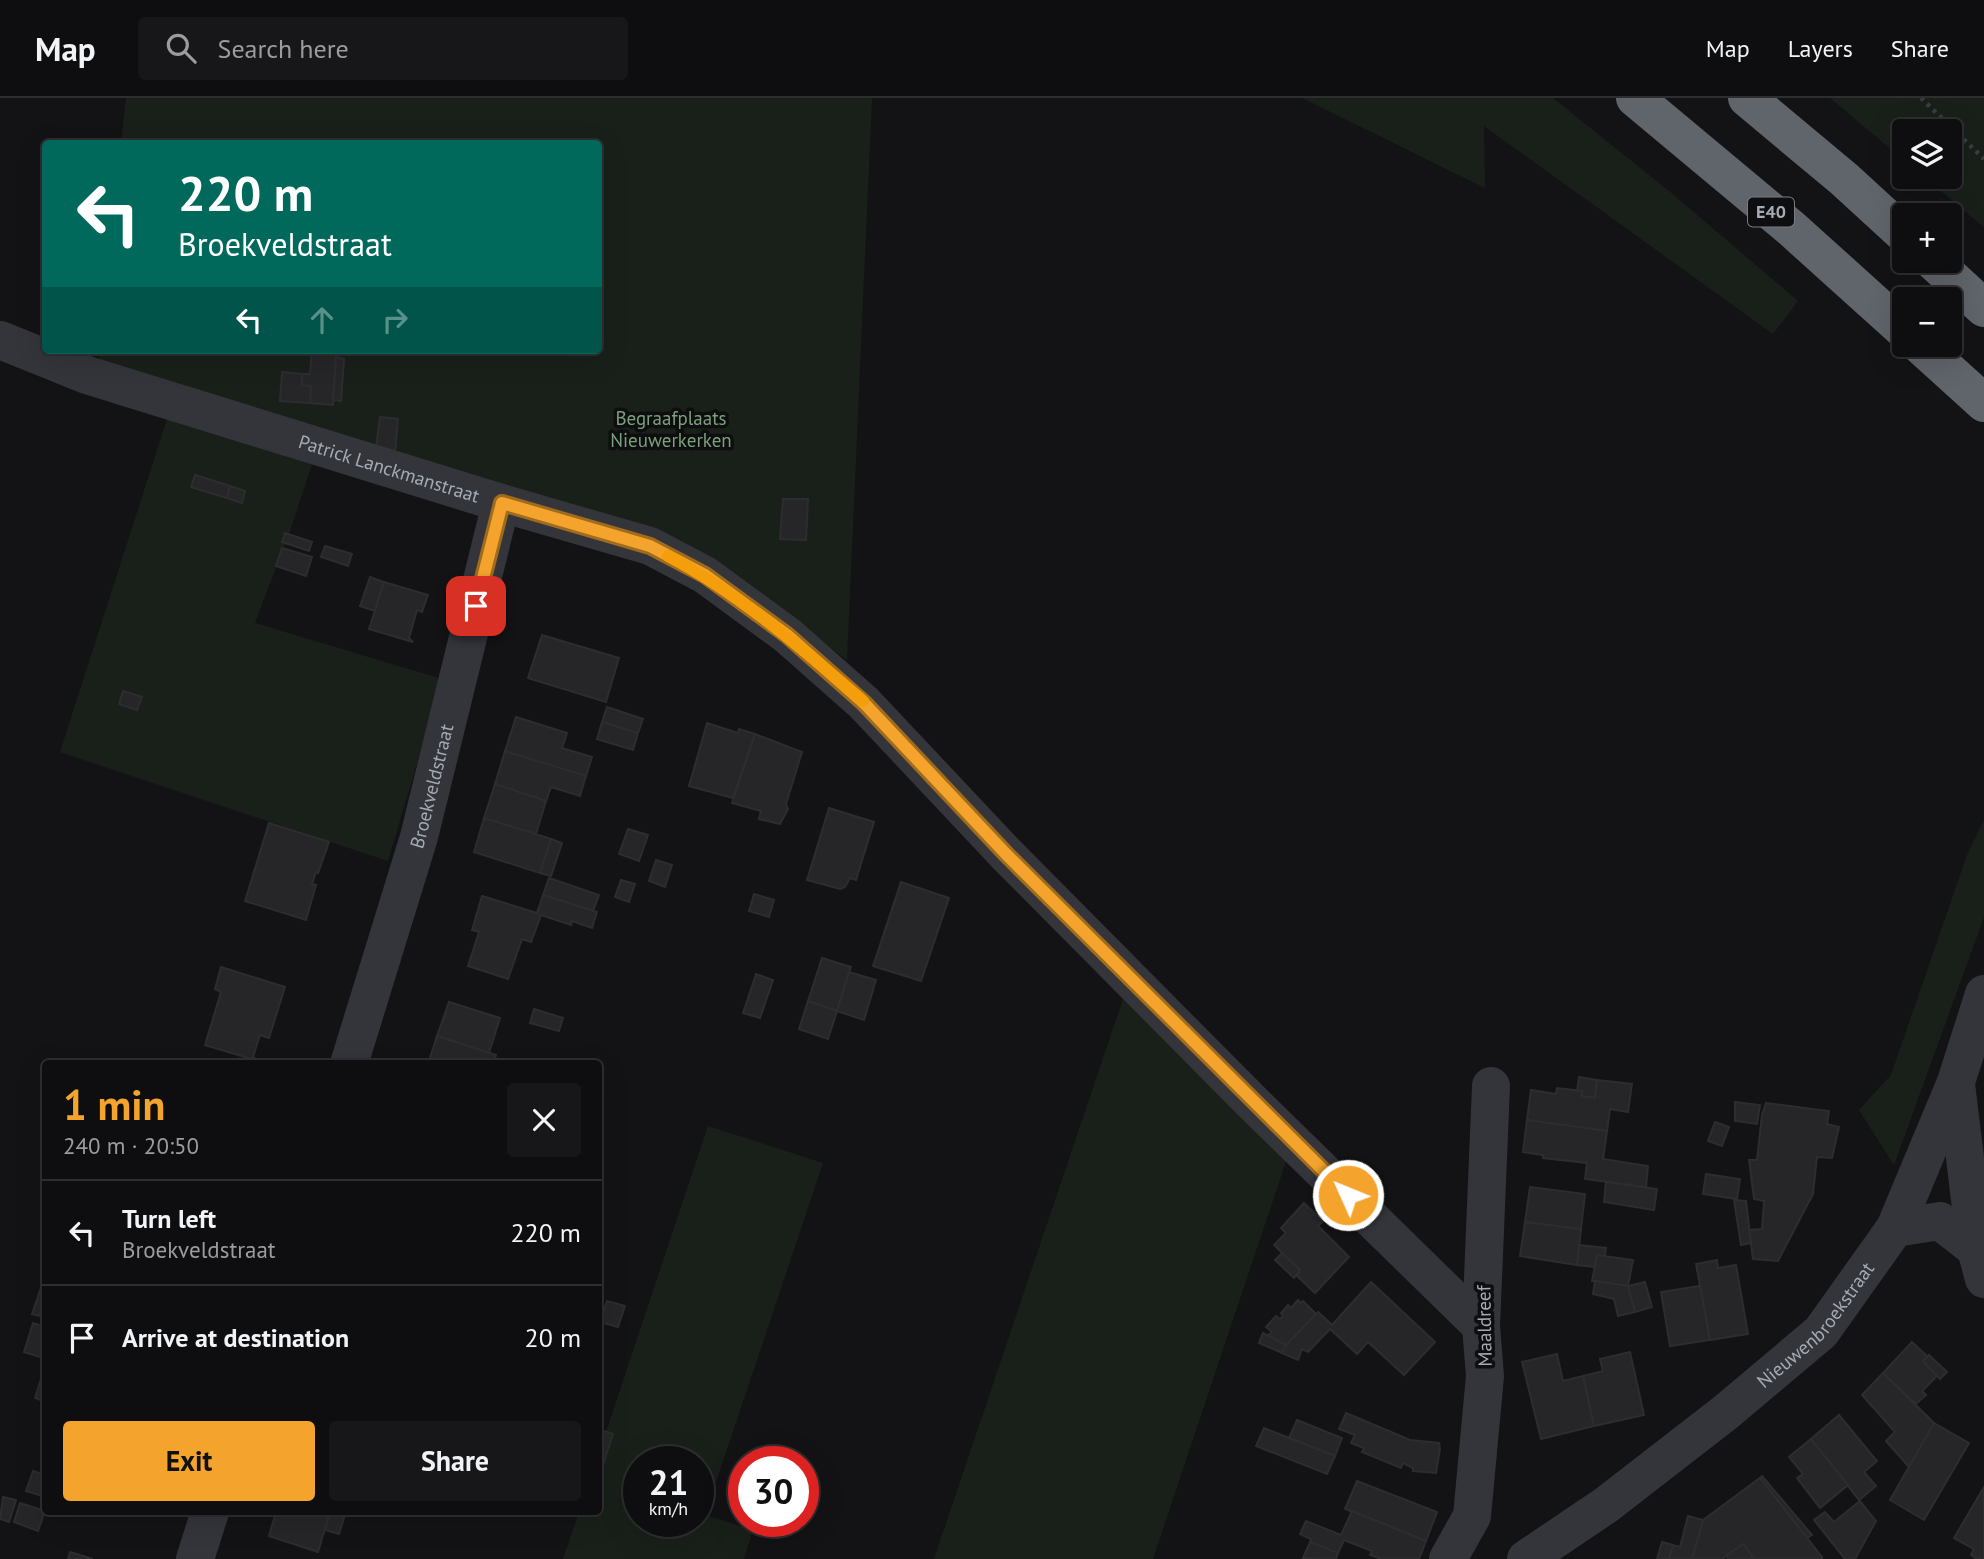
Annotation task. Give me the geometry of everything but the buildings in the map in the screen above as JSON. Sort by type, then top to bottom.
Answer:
[{"type":"highway","name":"E40","points":[[1635,98],[1792,229],[1892,319]]},
{"type":"highway","points":[[1747,98],[1892,223]]},
{"type":"highway","points":[[1946,273],[1984,308]]},
{"type":"highway","points":[[1933,357],[1984,403]]},
{"type":"street","name":"Patrick Lanckmanstraat","points":[[0,340],[87,375],[650,546],[705,575],[787,635],[864,703],[1015,864],[1252,1102],[1481,1326]]},
{"type":"street","name":"Broekveldstraat","points":[[350,1060],[419,837],[502,503]]},
{"type":"street","name":"Nieuwenbroekstraat","points":[[1526,1559],[1606,1505],[1726,1412],[1821,1332],[1895,1228],[1956,1082],[1984,994]]},
{"type":"street","points":[[1956,1082],[1980,1264]]},
{"type":"street","name":"Maaldreef","points":[[1448,1559],[1472,1516],[1485,1376],[1481,1326],[1491,1086]]},
{"type":"street","points":[[1895,1228],[1940,1221],[1980,1264]]},
{"type":"street","points":[[195,1559],[209,1515]]},
{"type":"path","points":[[1921,98],[1984,159]]},
{"type":"green space","name":"Begraafplaats Nieuwerkerken","points":[[126,98],[872,98],[847,660],[770,603],[98,370],[100,354],[602,354],[602,140],[121,140]]},
{"type":"green space","points":[[1302,98],[1553,98],[1669,191],[1798,301],[1773,334],[1484,126],[1485,188]]},
{"type":"green space","points":[[1830,98],[1984,98],[1984,227],[1962,209],[1962,203],[1955,203],[1938,189],[1962,189],[1962,119],[1892,119],[1892,150]]},
{"type":"green space","points":[[168,416],[315,455],[255,623],[442,679],[388,861],[60,752]]},
{"type":"green space","points":[[1984,820],[1984,917],[1894,1165],[1859,1110],[1891,1075],[1967,855]]},
{"type":"green space","points":[[1123,999],[1286,1161],[1153,1559],[934,1559]]},
{"type":"green space","points":[[708,1126],[823,1163],[714,1488],[714,1446],[623,1446],[623,1537],[714,1537],[714,1518],[728,1522],[728,1537],[751,1537],[744,1559],[563,1559],[578,1515],[602,1515],[602,1444]]},
{"type":"slow traffic","points":[[668,556],[705,575],[787,635],[863,701]]},
{"type":"route","points":[[476,606],[502,503],[650,546],[705,575],[787,635],[864,703],[1006,854],[1348,1195]]}]
